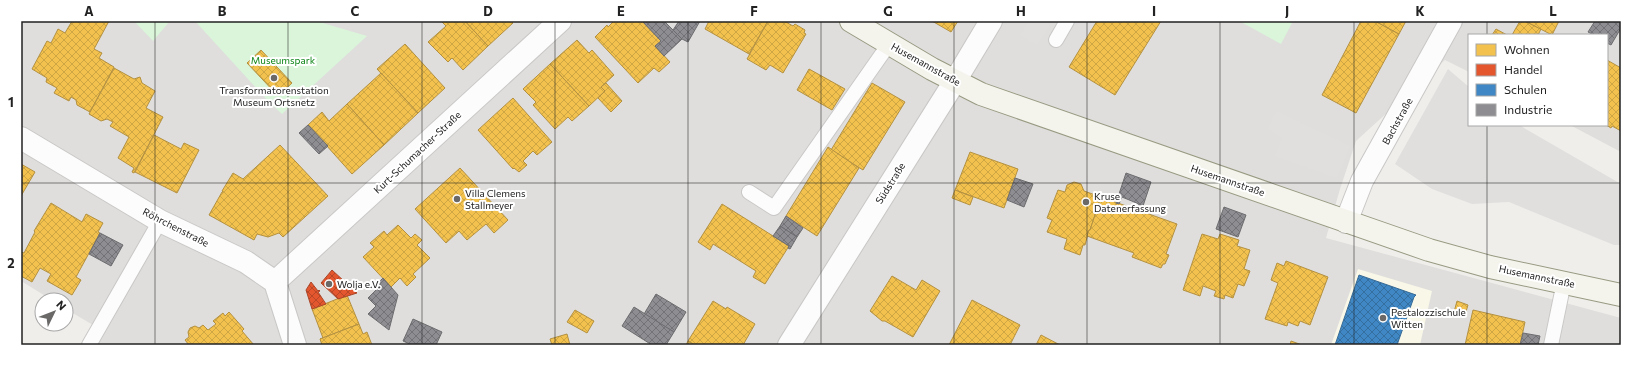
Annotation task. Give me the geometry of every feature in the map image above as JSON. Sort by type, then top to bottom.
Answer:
[{"type":"main road","name":"Husemannstraße","points":[[851,21],[889,44],[981,94],[1346,222],[1437,252],[1490,266],[1621,295]]},
{"type":"street","name":"Kurt-Schumacher-Straße","points":[[275,282],[560,21]]},
{"type":"street","name":"Südstraße","points":[[793,344],[991,21]]},
{"type":"street","name":"Bachstraße","points":[[1346,222],[1362,182],[1451,21]]},
{"type":"street","name":"Röhrchenstraße","points":[[21,138],[160,221],[246,262],[275,282]]},
{"type":"street","points":[[275,282],[294,345]]},
{"type":"lane","points":[[1056,40],[1067,21]]},
{"type":"lane","points":[[749,192],[774,208],[889,44]]},
{"type":"lane","points":[[89,345],[160,221]]},
{"type":"lane","points":[[1551,345],[1564,282]]},
{"type":"shaded area","points":[[21,21],[1621,21],[1621,152],[1572,126],[1608,126],[1608,34],[1468,34],[1468,72],[1445,60],[1356,141],[1326,238],[1621,318],[1621,345],[88,345],[98,328],[74,314],[74,292],[39,292],[21,281]]},
{"type":"shaded area","points":[[1029,21],[1052,21],[1037,45],[1020,35]]},
{"type":"shaded area","points":[[1448,69],[1468,86],[1468,126],[1521,126],[1621,184],[1621,245],[1614,245],[1509,202],[1472,204],[1432,189],[1395,164]]},
{"type":"shaded area","points":[[1276,111],[1350,146],[1337,178],[1275,156],[1282,138],[1268,129]]},
{"type":"shaded area","points":[[449,129],[455,135],[342,237],[336,231]]},
{"type":"shaded area","name":"Pestalozzischule Witten","points":[[1358,269],[1432,291],[1420,345],[1331,345]]},
{"type":"green space","points":[[134,21],[170,21],[153,41]]},
{"type":"green space","name":"Museumspark","points":[[195,21],[316,21],[367,36],[282,114],[270,103]]},
{"type":"green space","points":[[1293,21],[1281,44],[1241,22]]},
{"type":"building: Wohnen","points":[[72,21],[109,21],[94,49],[102,53],[99,58],[114,67],[90,112],[77,105],[76,100],[71,97],[69,101],[54,93],[57,88],[46,82],[47,78],[32,69],[47,41],[51,43],[58,29],[65,33]]},
{"type":"building: Wohnen","points":[[441,21],[465,21],[488,46],[463,70],[452,58],[448,62],[428,42],[446,26]]},
{"type":"building: Wohnen","points":[[465,21],[511,21],[513,23],[488,46]]},
{"type":"building: Wohnen","points":[[614,21],[642,21],[661,41],[655,46],[670,62],[659,72],[654,68],[638,83],[595,37],[607,25],[608,27]]},
{"type":"building: Wohnen","points":[[709,21],[768,21],[749,54],[705,29]]},
{"type":"building: Wohnen","points":[[768,21],[784,21],[793,26],[795,24],[805,30],[804,33],[806,34],[783,73],[770,65],[766,70],[747,59]]},
{"type":"building: Wohnen","points":[[932,21],[958,21],[951,32]]},
{"type":"building: Wohnen","points":[[1097,21],[1161,21],[1115,95],[1069,67]]},
{"type":"building: Wohnen","points":[[1361,21],[1375,21],[1399,34],[1356,113],[1322,95]]},
{"type":"building: Wohnen","points":[[1375,21],[1406,21],[1399,34]]},
{"type":"building: Wohnen","points":[[1520,21],[1525,21],[1541,29],[1538,34],[1513,34]]},
{"type":"building: Wohnen","points":[[1525,21],[1559,21],[1552,34]]},
{"type":"building: Wohnen","points":[[1496,29],[1505,34],[1493,34]]},
{"type":"building: Wohnen","points":[[577,40],[589,53],[592,50],[614,75],[601,87],[605,91],[589,106],[550,64]]},
{"type":"building: Wohnen","points":[[405,44],[445,88],[418,113],[377,69]]},
{"type":"building: Wohnen","name":"Transformatorenstation Museum Ortsnetz","points":[[261,50],[292,83],[278,96],[247,63]]},
{"type":"building: Wohnen","points":[[1608,61],[1621,68],[1621,131],[1612,126],[1611,128],[1608,126]]},
{"type":"building: Wohnen","points":[[550,64],[589,106],[572,121],[568,117],[555,129],[533,105],[536,102],[523,89]]},
{"type":"building: Wohnen","points":[[114,68],[134,79],[140,77],[142,83],[155,91],[146,108],[163,117],[134,173],[132,172],[134,168],[118,158],[129,137],[110,126],[113,122],[107,119],[101,121],[89,114]]},
{"type":"building: Wohnen","points":[[809,69],[845,89],[832,110],[797,90]]},
{"type":"building: Wohnen","points":[[381,73],[418,113],[384,145],[347,104]]},
{"type":"building: Wohnen","points":[[606,83],[622,101],[611,112],[598,98],[605,91],[601,87]]},
{"type":"building: Wohnen","points":[[872,83],[905,102],[863,170],[831,150]]},
{"type":"building: Wohnen","points":[[513,98],[552,142],[537,155],[533,151],[523,161],[527,165],[519,172],[514,168],[513,169],[478,130]]},
{"type":"building: Wohnen","points":[[347,104],[384,145],[352,174],[308,125],[322,112],[329,121]]},
{"type":"building: Wohnen","points":[[154,135],[181,149],[184,143],[199,150],[177,193],[135,172]]},
{"type":"building: Wohnen","points":[[280,145],[328,196],[283,237],[279,233],[268,237],[257,234],[254,240],[209,215],[233,173],[243,179]]},
{"type":"building: Wohnen","points":[[828,147],[859,168],[817,236],[786,216]]},
{"type":"building: Wohnen","points":[[970,152],[1018,169],[1004,208],[955,190]]},
{"type":"building: Wohnen","points":[[21,164],[35,172],[21,196]]},
{"type":"building: Wohnen","name":"Villa Clemens Stallmeyer","points":[[460,168],[508,220],[494,233],[486,224],[467,240],[459,231],[446,243],[415,209]]},
{"type":"building: Wohnen","points":[[1074,182],[1081,184],[1084,191],[1101,197],[1085,245],[1083,245],[1080,255],[1064,249],[1067,239],[1047,232],[1052,220],[1047,218],[1058,190],[1065,192],[1067,185]]},
{"type":"building: Wohnen","points":[[955,190],[973,197],[970,205],[952,198]]},
{"type":"building: Wohnen","points":[[1101,197],[1177,224],[1166,254],[1169,255],[1165,264],[1163,264],[1161,268],[1132,257],[1134,253],[1087,236]]},
{"type":"building: Wohnen","points":[[51,203],[82,222],[86,214],[103,223],[98,232],[100,233],[76,277],[81,280],[74,292],[67,292],[47,281],[51,274],[40,268],[32,282],[21,276],[21,252],[24,253],[35,232],[34,231]]},
{"type":"building: Wohnen","points":[[722,204],[789,246],[765,284],[753,277],[756,271],[713,244],[710,250],[698,242]]},
{"type":"building: Wohnen","points":[[398,225],[411,238],[415,234],[422,240],[417,245],[430,258],[413,274],[416,277],[407,286],[400,278],[391,287],[363,257],[374,247],[370,243],[384,231],[387,235]]},
{"type":"building: Wohnen","points":[[1202,234],[1218,239],[1220,234],[1239,240],[1237,246],[1250,250],[1244,269],[1250,271],[1244,286],[1238,284],[1233,298],[1225,295],[1224,299],[1214,296],[1216,291],[1203,286],[1200,296],[1183,290]]},
{"type":"building: Wohnen","points":[[1286,261],[1328,277],[1310,325],[1300,321],[1298,326],[1288,322],[1287,326],[1265,319],[1278,283],[1271,280],[1277,263],[1284,266]]},
{"type":"building: Wohnen","points":[[892,276],[916,290],[922,280],[940,291],[913,337],[885,321],[882,321],[870,311]]},
{"type":"building: Wohnen","points":[[347,295],[359,324],[323,338],[312,309]]},
{"type":"building: Wohnen","points":[[972,300],[1020,325],[1010,345],[949,345]]},
{"type":"building: Wohnen","points":[[713,301],[726,309],[727,307],[755,324],[743,345],[695,345],[688,341]]},
{"type":"building: Wohnen","points":[[1457,301],[1468,305],[1465,315],[1454,312]]},
{"type":"building: Wohnen","points":[[575,310],[594,321],[587,333],[567,322]]},
{"type":"building: Wohnen","points":[[1473,310],[1525,322],[1520,345],[1465,345]]},
{"type":"building: Wohnen","points":[[229,312],[244,329],[242,331],[254,345],[189,345],[185,340],[189,337],[188,332],[190,328],[195,326],[199,328],[203,325],[208,330],[216,324],[213,321],[223,313],[225,316]]},
{"type":"building: Wohnen","points":[[359,324],[363,334],[367,332],[372,345],[322,345],[320,339]]},
{"type":"building: Wohnen","points":[[567,334],[570,345],[552,345],[550,339]]},
{"type":"building: Wohnen","points":[[1041,335],[1060,345],[1036,345]]},
{"type":"building: Wohnen","points":[[688,341],[695,345],[686,345]]},
{"type":"building: Wohnen","points":[[1291,341],[1302,345],[1290,345]]},
{"type":"building: Handel","points":[[332,270],[357,293],[338,299],[321,283]]},
{"type":"building: Handel","points":[[311,282],[318,291],[320,291],[318,292],[326,304],[312,309],[306,290]]},
{"type":"building: Schulen","name":"Pestalozzischule Witten","points":[[1359,275],[1416,295],[1397,345],[1335,345]]},
{"type":"building: Industrie","points":[[642,21],[664,21],[682,39],[664,56],[655,46],[661,41]]},
{"type":"building: Industrie","points":[[679,21],[700,21],[688,42],[682,39],[673,30]]},
{"type":"building: Industrie","points":[[1595,21],[1621,22],[1621,28],[1611,45],[1608,44],[1608,34],[1592,34],[1588,32]]},
{"type":"building: Industrie","points":[[308,125],[328,146],[319,154],[299,133]]},
{"type":"building: Industrie","points":[[1126,173],[1151,182],[1141,212],[1137,210],[1139,204],[1122,197],[1119,204],[1116,203]]},
{"type":"building: Industrie","points":[[1015,178],[1033,184],[1024,207],[1007,200]]},
{"type":"building: Industrie","points":[[1224,207],[1246,215],[1238,237],[1216,229]]},
{"type":"building: Industrie","points":[[786,216],[803,228],[797,237],[780,226]]},
{"type":"building: Industrie","points":[[780,226],[797,237],[790,249],[788,248],[789,246],[773,236]]},
{"type":"building: Industrie","points":[[100,233],[123,245],[111,266],[89,254]]},
{"type":"building: Industrie","points":[[383,278],[398,295],[389,330],[368,314],[376,306],[368,298],[377,289],[374,287]]},
{"type":"building: Industrie","points":[[656,294],[686,312],[674,332],[644,314]]},
{"type":"building: Industrie","points":[[634,307],[674,332],[666,345],[652,345],[622,326]]},
{"type":"building: Industrie","points":[[413,319],[442,332],[436,345],[412,345],[403,341]]},
{"type":"building: Industrie","points":[[1523,333],[1540,336],[1538,345],[1520,345]]},
{"type":"place","name":"Transformatorenstation Museum Ortsnetz","points":[[274,78]]},
{"type":"place","name":"Villa Clemens Stallmeyer","points":[[457,199]]},
{"type":"place","name":"Kruse Datenerfassung","points":[[1086,202]]},
{"type":"place","name":"Wolja e.V.","points":[[329,284]]},
{"type":"place","name":"Pestalozzischule Witten","points":[[1383,318]]}]
